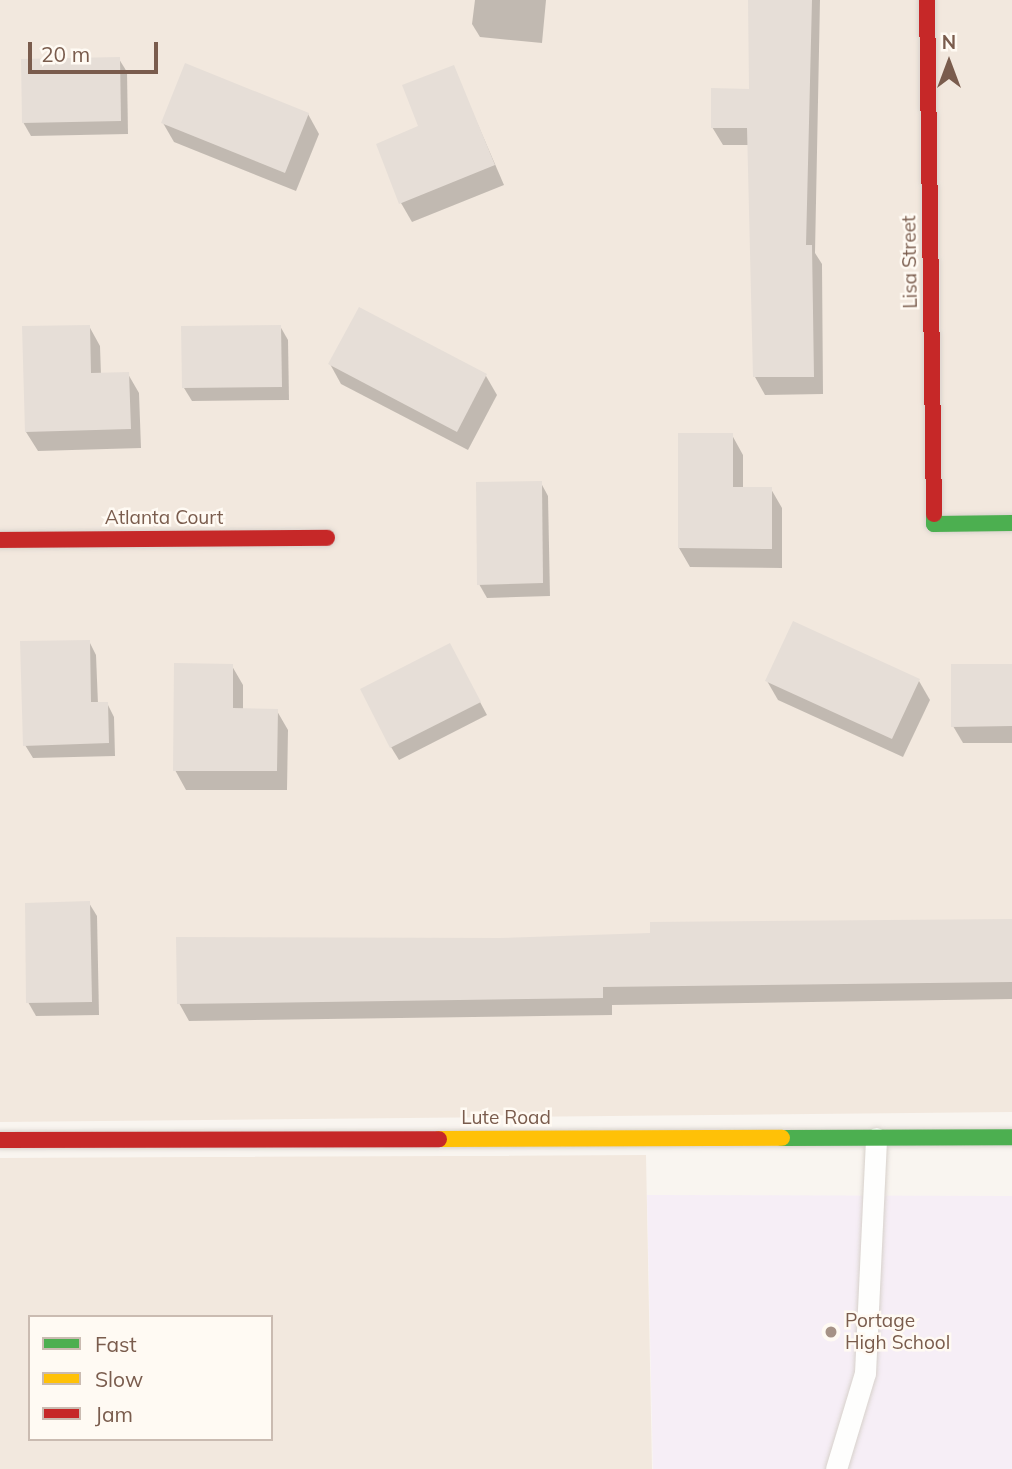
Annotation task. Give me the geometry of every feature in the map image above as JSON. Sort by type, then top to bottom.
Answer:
[{"type":"street","name":"Lisa Street","points":[[927,0],[934,524],[1012,523]]},
{"type":"street","name":"Atlanta Court","points":[[0,540],[327,538]]},
{"type":"street","name":"Lute Road","points":[[0,1140],[1012,1137]]},
{"type":"lane","points":[[836,1469],[865,1373],[876,1138]]},
{"type":"shaded area","points":[[0,0],[1012,0],[1012,1112],[0,1122]]},
{"type":"shaded area","points":[[646,1155],[652,1469],[0,1469],[0,1158]]},
{"type":"shaded area","name":"Portage High School","points":[[647,1195],[1012,1196],[1012,1469],[653,1469]]},
{"type":"building","points":[[748,0],[812,0],[806,245],[812,245],[814,377],[753,377],[747,128],[711,128],[711,88],[749,89]]},
{"type":"building","points":[[120,57],[121,121],[22,123],[21,59]]},
{"type":"building","points":[[185,63],[309,113],[285,173],[161,123]]},
{"type":"building","points":[[454,65],[495,165],[399,204],[376,144],[418,126],[402,85]]},
{"type":"building","points":[[359,307],[487,374],[457,432],[328,364]]},
{"type":"building","points":[[90,325],[91,373],[129,372],[131,429],[25,432],[22,326]]},
{"type":"building","points":[[281,325],[282,387],[182,388],[181,326]]},
{"type":"building","points":[[678,433],[733,433],[733,487],[772,487],[772,549],[678,548]]},
{"type":"building","points":[[542,481],[543,583],[477,585],[476,482]]},
{"type":"building","points":[[793,621],[920,679],[892,739],[765,681]]},
{"type":"building","points":[[90,640],[91,702],[108,702],[109,743],[23,746],[20,641]]},
{"type":"building","points":[[450,643],[481,702],[390,748],[360,689]]},
{"type":"building","points":[[174,663],[233,664],[233,708],[278,709],[277,771],[173,771]]},
{"type":"building","points":[[951,664],[1012,664],[1012,726],[951,727]]},
{"type":"building","points":[[90,901],[92,1002],[26,1003],[25,903]]},
{"type":"building","points":[[1012,919],[1012,982],[603,987],[603,998],[177,1004],[176,937],[500,938],[650,933],[650,922]]},
{"type":"traffic: fast","points":[[934,514],[934,524],[1012,523]]},
{"type":"traffic: fast","points":[[782,1138],[1012,1137]]},
{"type":"traffic: slow","points":[[439,1139],[782,1138]]},
{"type":"traffic: jam","points":[[927,0],[934,514]]},
{"type":"traffic: jam","points":[[0,540],[327,538]]},
{"type":"traffic: jam","points":[[0,1140],[439,1139]]},
{"type":"place","name":"Portage High School","points":[[831,1332]]}]
